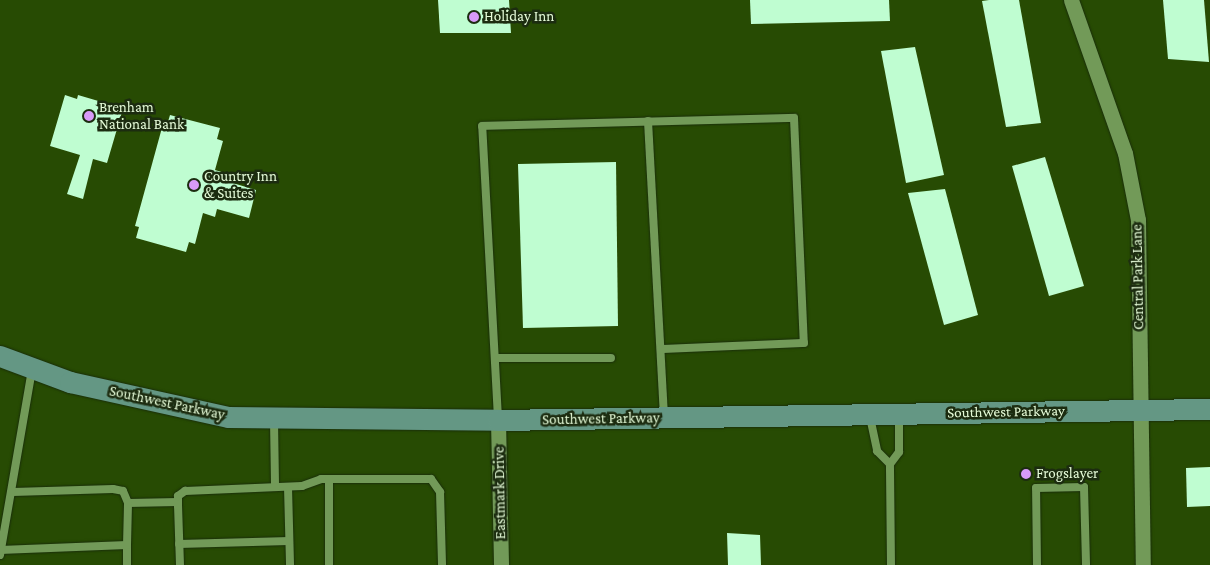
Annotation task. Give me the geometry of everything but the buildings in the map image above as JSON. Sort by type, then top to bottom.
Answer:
[{"type":"main road","name":"Southwest Parkway","points":[[0,356],[70,382],[228,417],[498,420],[870,416],[1210,409]]},
{"type":"street","name":"Central Park Lane","points":[[1071,0],[1125,153],[1138,220],[1139,409],[1143,565]]},
{"type":"street","name":"Eastmark Drive","points":[[498,420],[501,565]]},
{"type":"lane","points":[[498,420],[482,126],[794,118],[804,344],[661,348]]},
{"type":"lane","points":[[648,121],[664,418]]},
{"type":"lane","points":[[495,358],[611,358]]},
{"type":"lane","points":[[32,368],[13,492],[0,552],[127,545]]},
{"type":"lane","points":[[891,565],[890,464],[899,452],[899,414]]},
{"type":"lane","points":[[870,416],[877,451],[890,464]]},
{"type":"lane","points":[[274,418],[275,487]]},
{"type":"lane","points":[[329,479],[329,565]]},
{"type":"lane","points":[[180,565],[178,502],[185,491],[288,487],[329,479],[431,479],[440,492],[442,565]]},
{"type":"lane","points":[[288,487],[290,565]]},
{"type":"lane","points":[[1037,565],[1036,488],[1084,487],[1086,565]]},
{"type":"lane","points":[[13,492],[113,489],[123,491],[128,503],[128,565]]},
{"type":"lane","points":[[128,503],[178,502]]},
{"type":"lane","points":[[179,544],[289,541]]},
{"type":"place","name":"Holiday Inn","points":[[474,17]]},
{"type":"place","name":"Brenham National Bank","points":[[89,116]]},
{"type":"place","name":"Country Inn & Suites","points":[[194,185]]},
{"type":"place","name":"Frogslayer","points":[[1026,474]]}]
